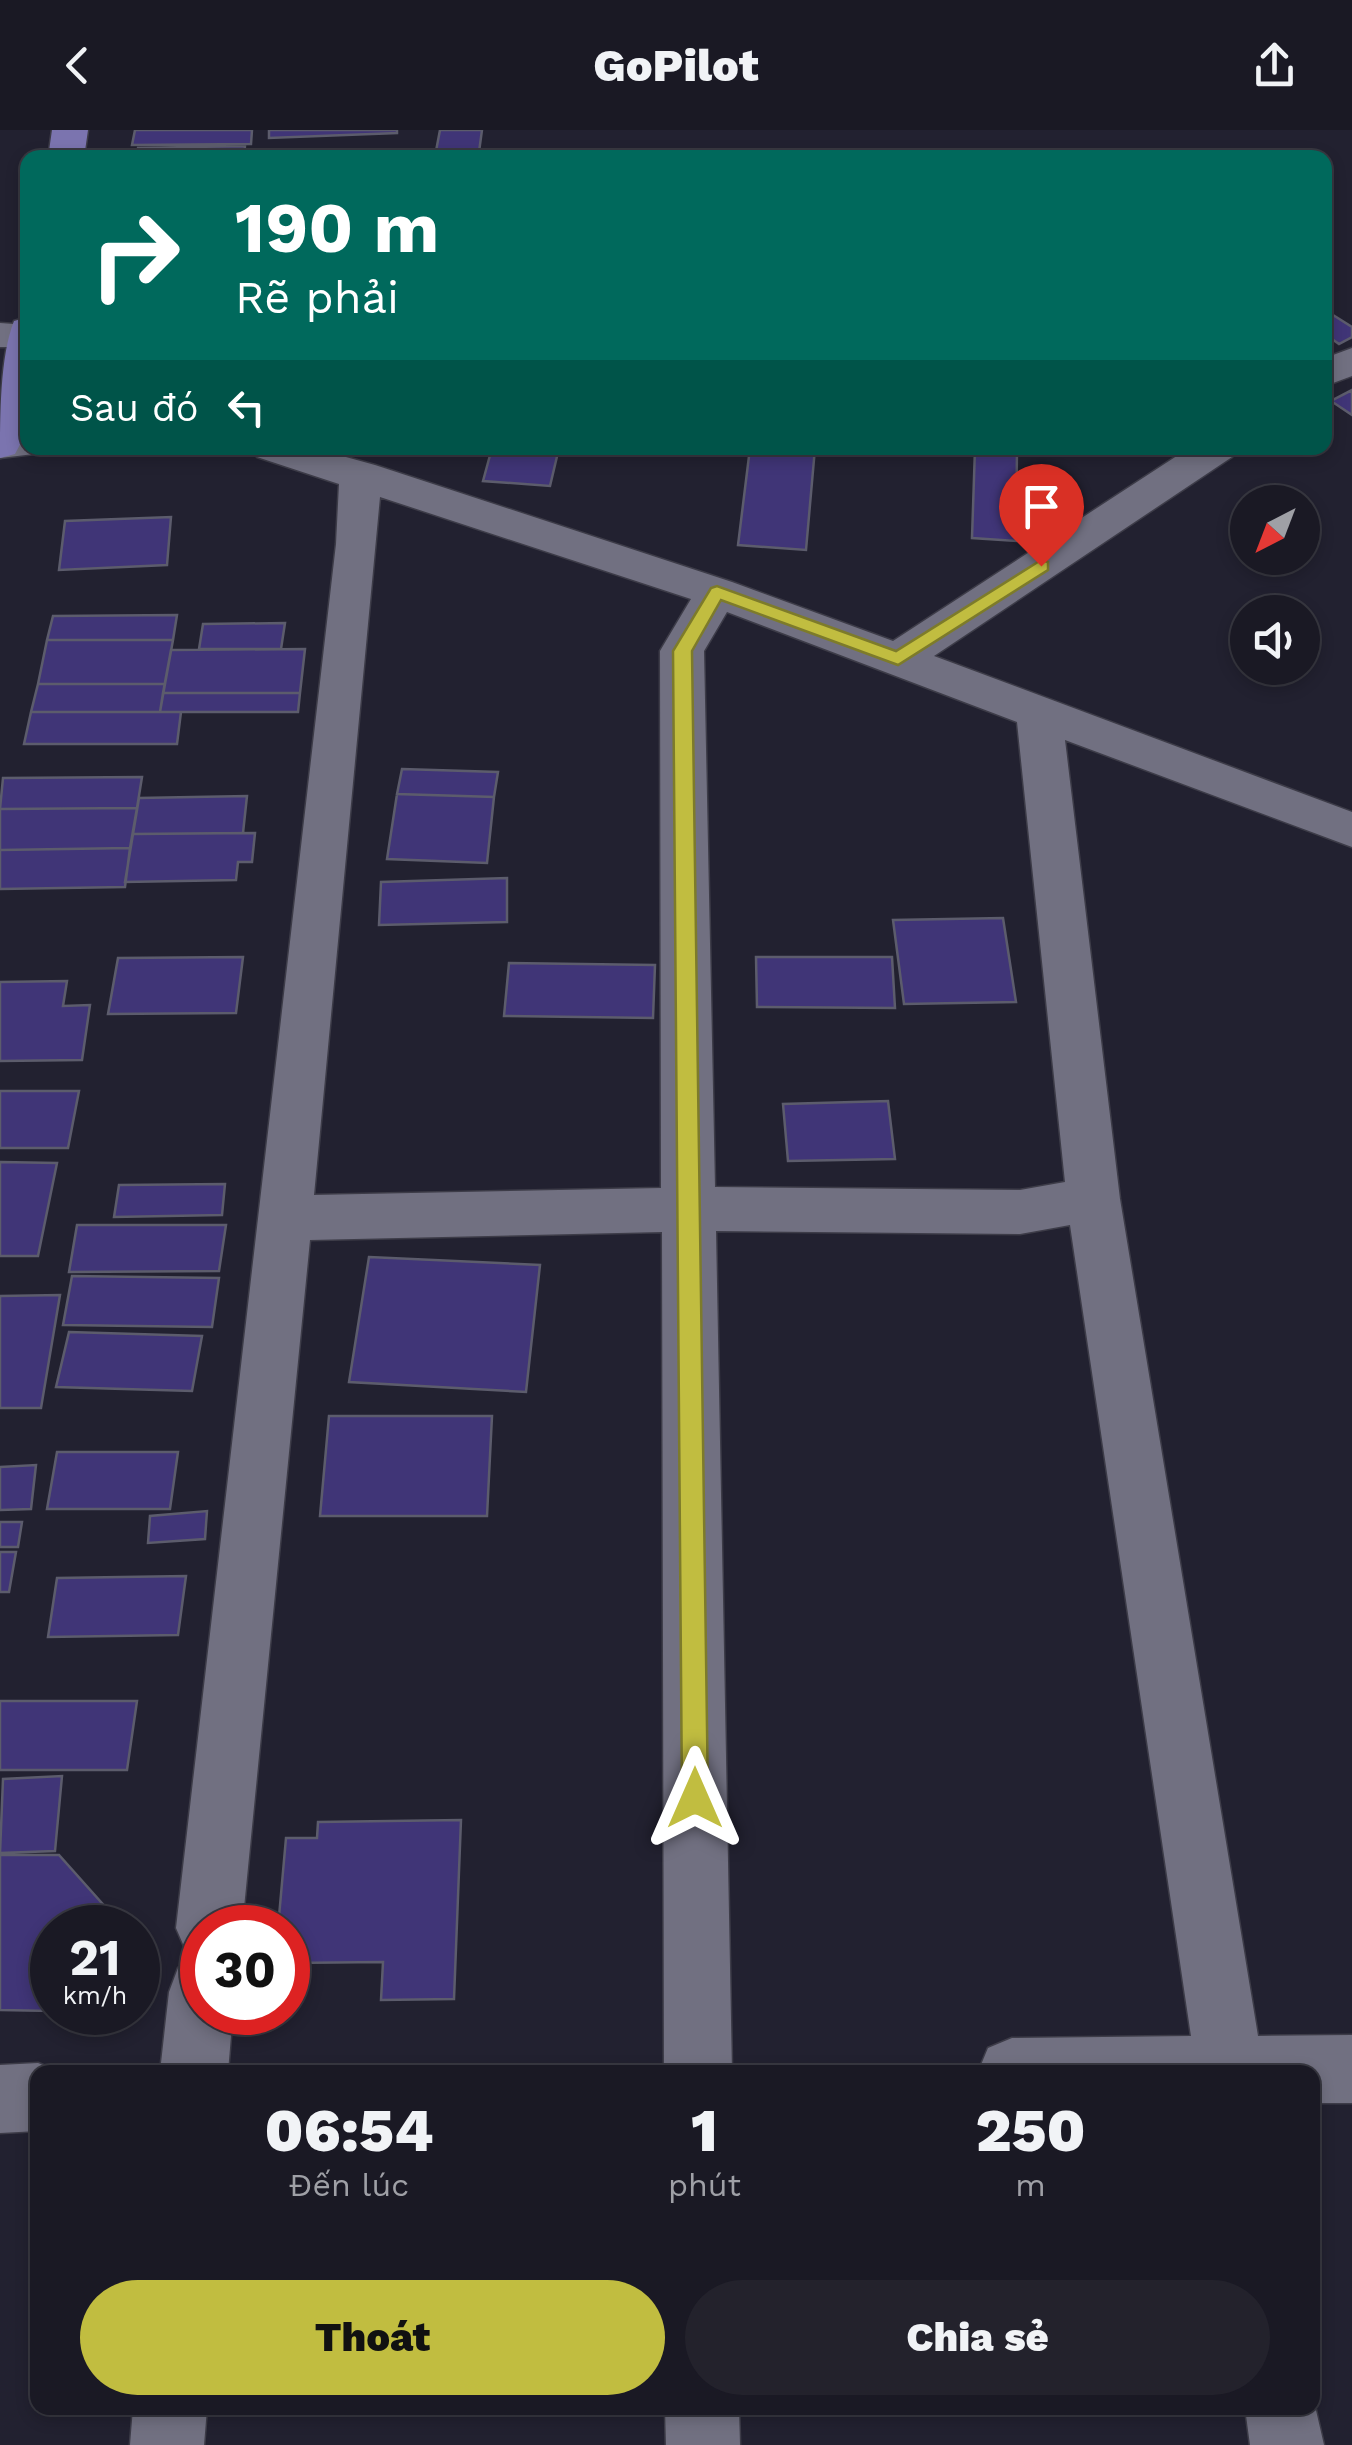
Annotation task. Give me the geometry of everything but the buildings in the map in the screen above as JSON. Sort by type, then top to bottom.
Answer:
[{"type":"main road","points":[[0,445],[14,349]]},
{"type":"street","points":[[296,455],[717,592],[1352,830]]},
{"type":"street","points":[[898,658],[1206,455]]},
{"type":"street","points":[[211,1905],[355,564],[360,474]]},
{"type":"street","points":[[698,2065],[682,651],[717,592]]},
{"type":"street","points":[[1039,712],[1094,1199],[1229,2065]]},
{"type":"street","points":[[284,1218],[688,1209],[1020,1212],[1094,1199]]},
{"type":"street","points":[[195,2065],[198,2035]]},
{"type":"street","points":[[1320,2069],[1352,2068]]},
{"type":"street","points":[[0,2099],[30,2098]]},
{"type":"street","points":[[167,2445],[169,2415]]},
{"type":"street","points":[[702,2415],[703,2445]]},
{"type":"street","points":[[1283,2415],[1287,2445]]},
{"type":"route","points":[[695,1798],[682,651],[717,592],[898,658],[1041,566]]}]
